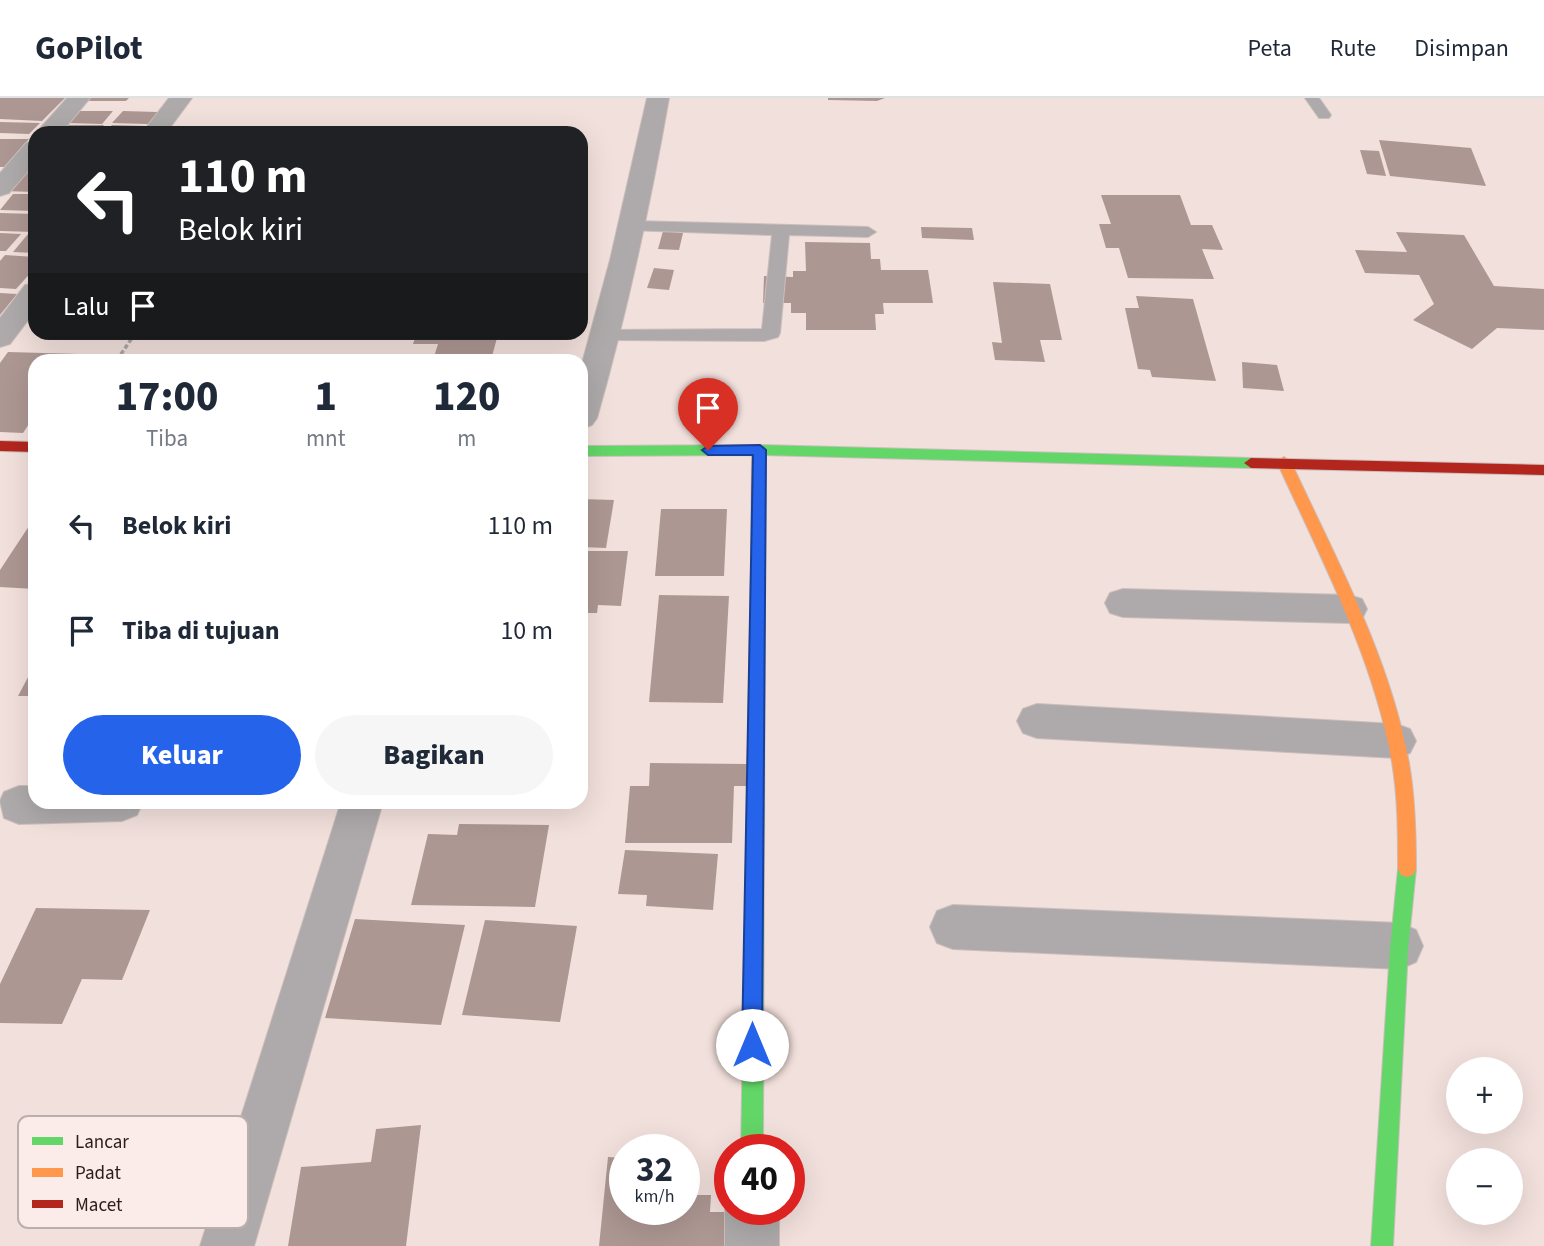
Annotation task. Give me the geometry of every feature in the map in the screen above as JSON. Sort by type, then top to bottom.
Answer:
[{"type":"street","points":[[54,126],[79,98]]},
{"type":"street","points":[[159,126],[181,98]]},
{"type":"street","points":[[588,395],[607,334],[634,226],[658,98]]},
{"type":"street","points":[[0,188],[28,156]]},
{"type":"street","points":[[0,338],[28,300]]},
{"type":"street","points":[[0,446],[28,447]]},
{"type":"street","points":[[752,1134],[760,450]]},
{"type":"street","points":[[588,451],[760,450],[1544,470]]},
{"type":"street","points":[[1284,462],[1349,609],[1396,741],[1406,796],[1409,843],[1382,1246]]},
{"type":"street","points":[[1123,603],[1349,609]]},
{"type":"street","points":[[1037,721],[1396,741]]},
{"type":"street","points":[[19,805],[28,805]]},
{"type":"street","points":[[248,1177],[360,809]]},
{"type":"street","points":[[953,927],[1400,946]]},
{"type":"street","points":[[752,1225],[752,1246]]},
{"type":"street","points":[[227,1246],[232,1228]]},
{"type":"lane","points":[[1312,98],[1324,114]]},
{"type":"lane","points":[[634,226],[868,232]]},
{"type":"lane","points":[[607,334],[768,334],[772,331],[781,230]]},
{"type":"building","points":[[0,98],[65,98],[42,121],[0,119]]},
{"type":"building","points":[[89,98],[129,98],[126,101],[86,101]]},
{"type":"building","points":[[828,98],[885,98],[877,101]]},
{"type":"building","points":[[79,111],[113,111],[102,124],[68,123]]},
{"type":"building","points":[[123,111],[158,112],[148,124],[112,123]]},
{"type":"building","points":[[0,122],[40,123],[37,126],[28,126],[28,134],[0,133]]},
{"type":"building","points":[[66,125],[104,125],[103,126]]},
{"type":"building","points":[[0,139],[28,139],[4,167],[0,167]]},
{"type":"building","points":[[1379,140],[1471,148],[1486,186],[1390,176]]},
{"type":"building","points":[[1360,150],[1379,151],[1386,176],[1367,174]]},
{"type":"building","points":[[28,164],[28,192],[3,191]]},
{"type":"building","points":[[13,194],[28,194],[28,211],[0,210]]},
{"type":"building","points":[[1101,195],[1180,195],[1191,225],[1212,225],[1223,250],[1202,249],[1214,279],[1128,278],[1119,248],[1106,248],[1099,224],[1111,224]]},
{"type":"building","points":[[0,213],[28,214],[28,232],[0,231]]},
{"type":"building","points":[[921,227],[972,228],[974,240],[922,238]]},
{"type":"building","points":[[663,231],[683,233],[679,250],[658,249]]},
{"type":"building","points":[[1396,232],[1464,235],[1494,286],[1544,289],[1544,330],[1497,328],[1472,349],[1413,320],[1434,304],[1419,275],[1365,273],[1355,250],[1407,252]]},
{"type":"building","points":[[0,233],[21,234],[6,251],[0,251]]},
{"type":"building","points":[[28,234],[28,253],[13,252]]},
{"type":"building","points":[[805,242],[870,243],[871,259],[880,259],[881,270],[928,270],[933,303],[883,303],[884,314],[875,314],[876,330],[806,330],[806,313],[791,313],[791,303],[763,303],[764,276],[793,277],[793,271],[806,271]]},
{"type":"building","points":[[5,255],[28,257],[28,276],[16,289],[0,288],[0,261]]},
{"type":"building","points":[[654,268],[674,270],[669,290],[647,288]]},
{"type":"building","points":[[993,282],[1050,284],[1062,340],[1040,340],[1045,362],[995,360],[992,342],[1002,343]]},
{"type":"building","points":[[0,293],[17,294],[0,315]]},
{"type":"building","points":[[1136,296],[1193,299],[1216,381],[1152,377],[1150,370],[1138,369],[1125,308],[1139,308]]},
{"type":"building","points":[[414,340],[496,340],[493,354],[435,354],[438,344],[413,344]]},
{"type":"building","points":[[8,352],[79,354],[28,354],[28,426],[23,433],[0,432],[0,363]]},
{"type":"building","points":[[1242,362],[1277,365],[1284,391],[1243,388]]},
{"type":"building","points":[[588,499],[614,500],[606,548],[588,547]]},
{"type":"building","points":[[661,509],[727,509],[724,576],[655,576]]},
{"type":"building","points":[[28,528],[28,589],[0,587],[0,570]]},
{"type":"building","points":[[588,551],[628,551],[621,606],[598,605],[597,613],[588,613]]},
{"type":"building","points":[[659,595],[729,596],[723,703],[649,702]]},
{"type":"building","points":[[28,677],[28,696],[18,696]]},
{"type":"building","points":[[650,763],[747,764],[746,786],[734,786],[732,843],[625,843],[630,786],[649,786]]},
{"type":"building","points":[[459,824],[549,825],[535,907],[411,905],[428,834],[457,835]]},
{"type":"building","points":[[625,850],[718,854],[713,910],[646,906],[647,895],[618,894]]},
{"type":"building","points":[[36,908],[150,910],[122,980],[82,979],[62,1024],[0,1023],[0,984]]},
{"type":"building","points":[[355,919],[465,925],[441,1025],[325,1018]]},
{"type":"building","points":[[485,920],[577,926],[560,1022],[462,1015]]},
{"type":"building","points":[[421,1125],[406,1246],[288,1246],[301,1167],[371,1162],[376,1129]]},
{"type":"building","points":[[608,1157],[609,1225],[700,1225],[700,1195],[711,1195],[710,1212],[714,1212],[714,1225],[727,1225],[726,1246],[599,1246]]},
{"type":"traffic: fast","points":[[588,451],[759,450],[1251,463]]},
{"type":"traffic: fast","points":[[752,1134],[758,572]]},
{"type":"traffic: fast","points":[[1382,1246],[1399,949],[1407,869]]},
{"type":"traffic: slow","points":[[1284,462],[1351,609],[1388,710],[1400,762],[1407,815],[1407,869]]},
{"type":"traffic: jam","points":[[0,446],[28,447]]},
{"type":"traffic: jam","points":[[758,572],[759,450]]},
{"type":"traffic: jam","points":[[1251,463],[1544,470]]},
{"type":"route","points":[[708,450],[760,450],[752,1045]]}]
